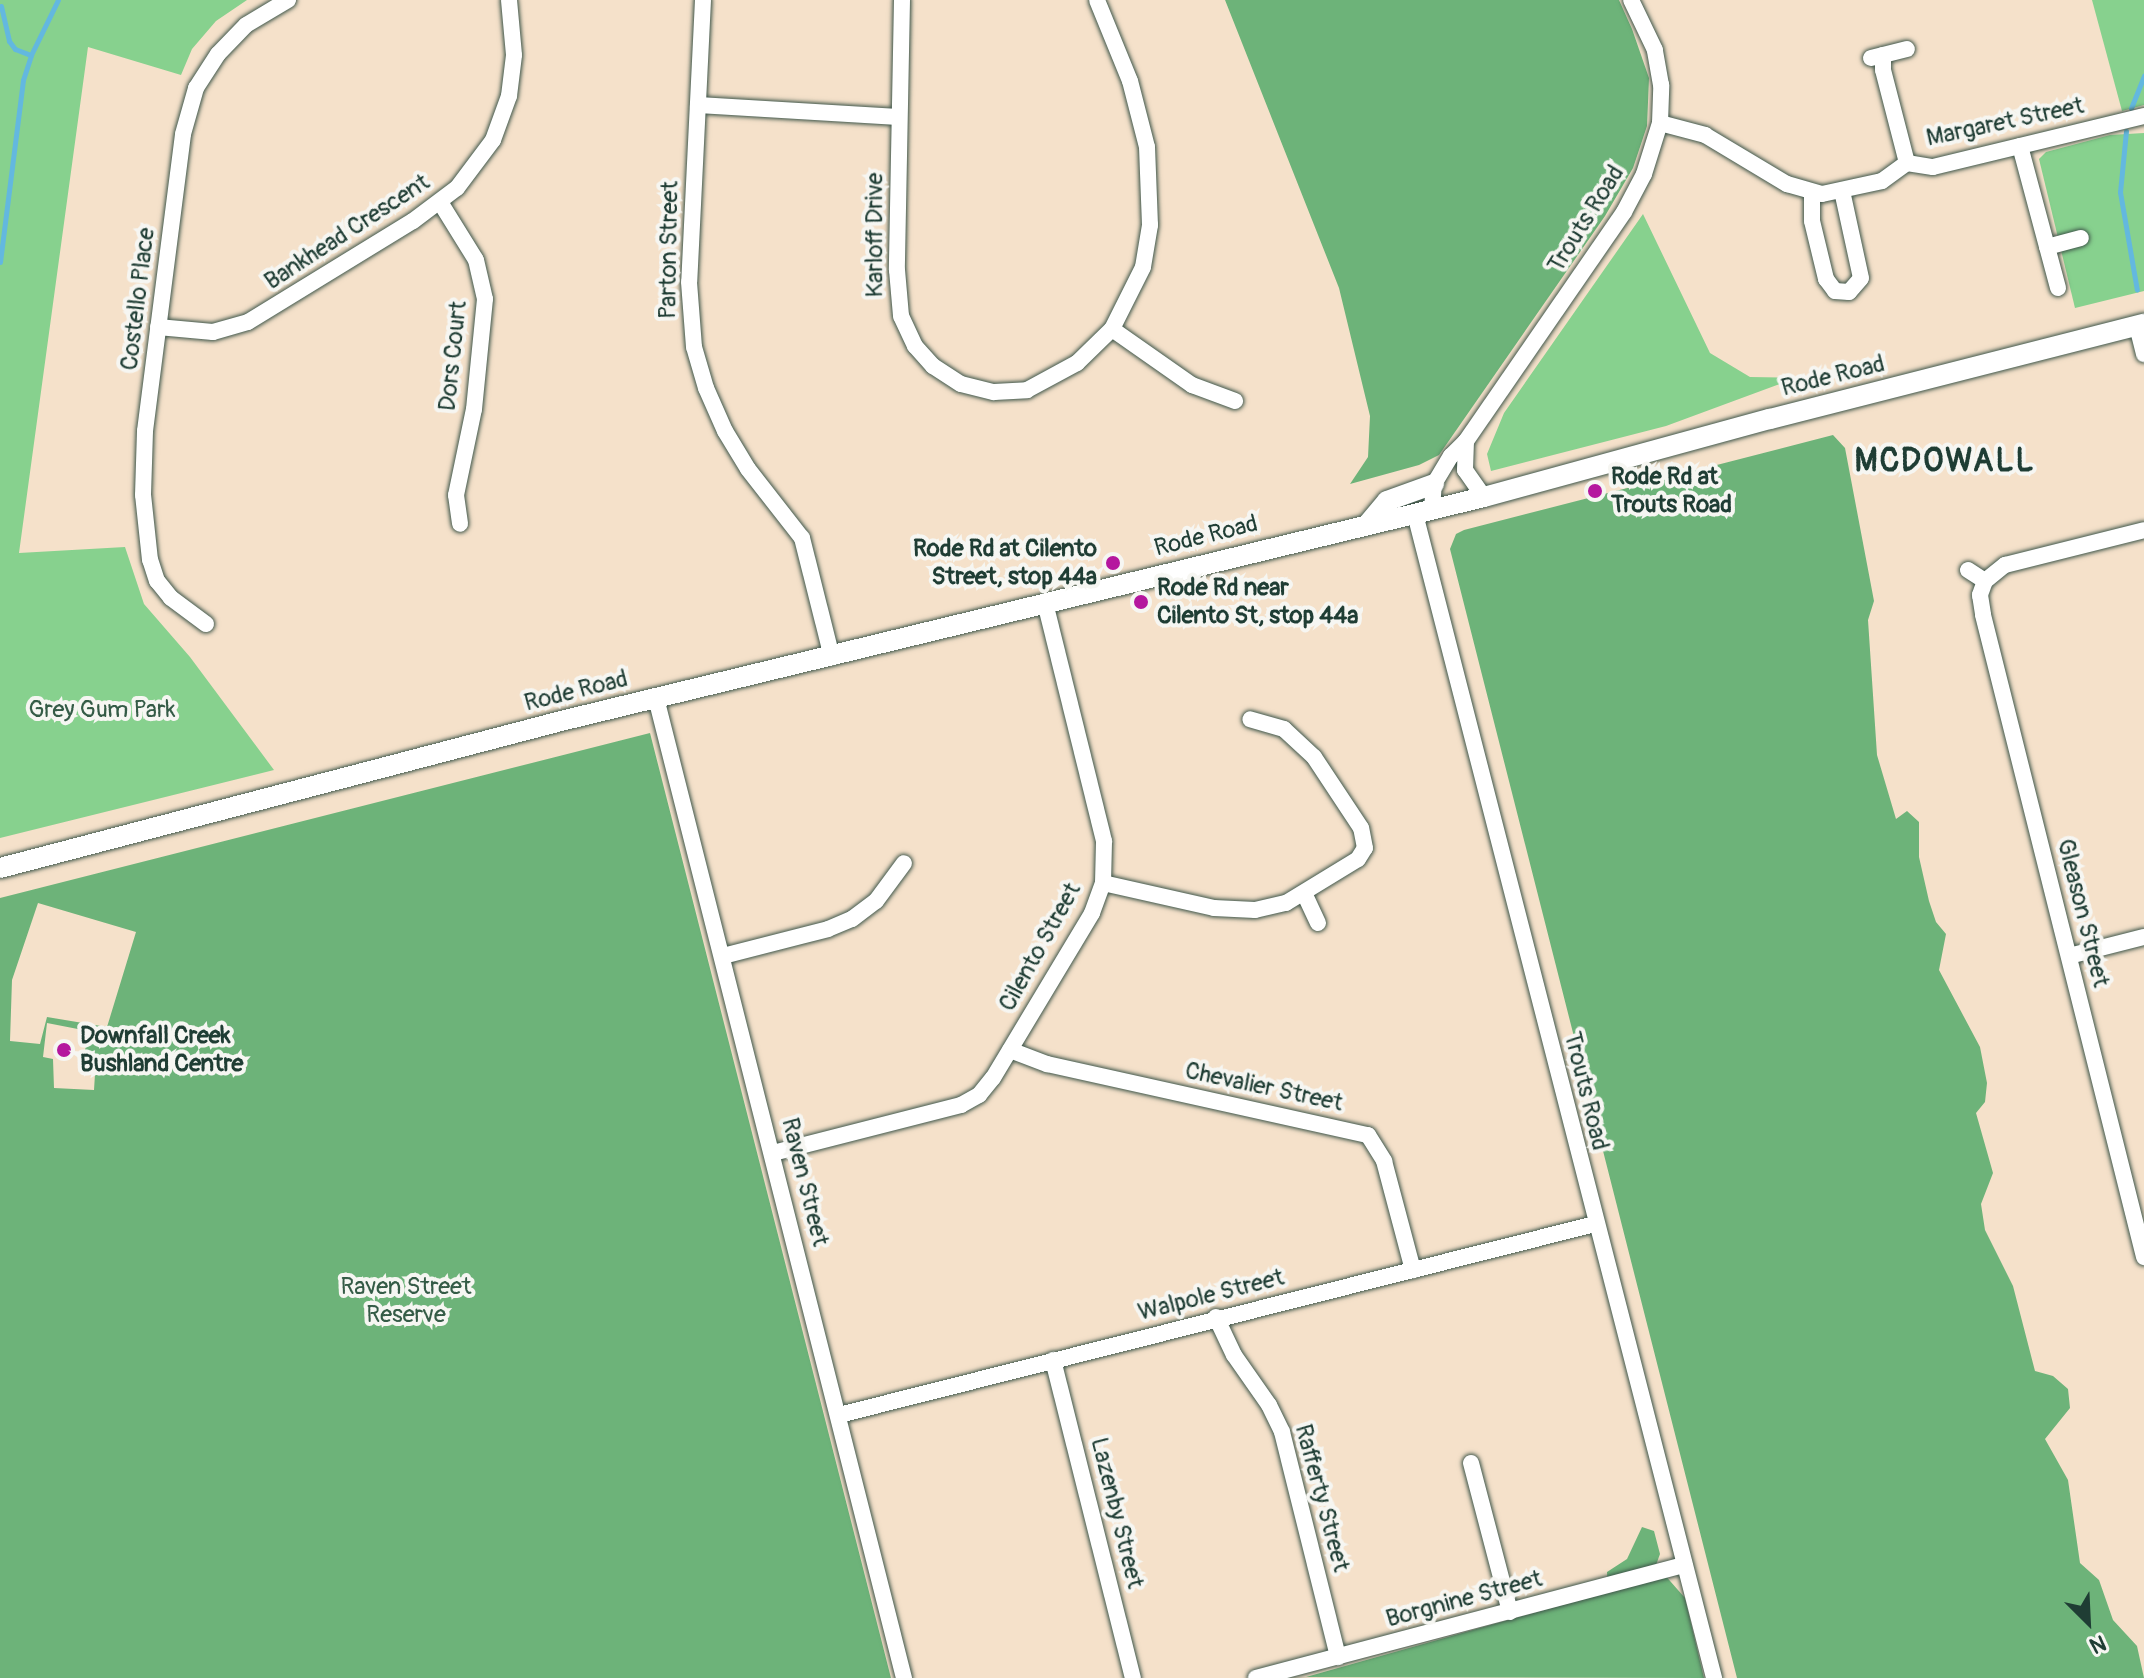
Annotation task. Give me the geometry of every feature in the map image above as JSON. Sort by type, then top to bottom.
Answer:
[{"type":"main road","name":"Rode Road","points":[[0,868],[656,698],[1484,497],[1770,419],[2140,325]]},
{"type":"main road","points":[[1367,525],[1387,501],[1434,484]]},
{"type":"street","name":"Costello Place","points":[[206,624],[162,588],[150,560],[142,464],[183,134],[192,99],[206,70],[231,39],[261,14],[288,0]]},
{"type":"street","name":"Bankhead Crescent","points":[[158,327],[213,332],[248,322],[440,202],[483,157],[503,117],[514,55],[509,0]]},
{"type":"street","name":"Parton Street","points":[[703,0],[689,282],[697,358],[715,411],[735,449],[802,538],[832,657]]},
{"type":"street","name":"Karloff Drive","points":[[902,0],[898,303],[906,331],[923,356],[961,384],[994,392],[1027,390],[1057,377],[1095,348],[1112,329],[1143,267],[1151,193],[1147,147],[1137,104],[1097,0]]},
{"type":"street","name":"Trouts Road","points":[[1631,0],[1655,50],[1661,85],[1660,123],[1634,194],[1466,441],[1451,456],[1434,484],[1424,512],[1595,1224],[1714,1678]]},
{"type":"street","points":[[1907,49],[1877,57],[1907,163]]},
{"type":"street","points":[[698,105],[899,117]]},
{"type":"street","name":"Margaret Street","points":[[1812,194],[1842,191],[1882,181],[1907,163],[1933,167],[2144,116]]},
{"type":"street","points":[[1660,123],[1705,135],[1787,184],[1812,194],[1812,221],[1826,279],[1835,291],[1849,292],[1861,278],[1842,191]]},
{"type":"street","points":[[2020,146],[2058,288]]},
{"type":"street","name":"Dors Court","points":[[440,202],[476,260],[485,299],[476,398],[456,495],[460,524]]},
{"type":"street","points":[[2047,247],[2081,238]]},
{"type":"street","points":[[2140,325],[2144,354]]},
{"type":"street","points":[[1112,329],[1192,385],[1235,401]]},
{"type":"street","points":[[1466,441],[1465,470],[1484,497]]},
{"type":"street","points":[[1968,570],[1985,581],[2005,565],[2144,530]]},
{"type":"street","name":"Gleason Street","points":[[1985,581],[1981,603],[2144,1257]]},
{"type":"street","name":"Cilento Street","points":[[773,1153],[961,1105],[988,1086],[1092,913],[1103,883],[1104,841],[1045,603]]},
{"type":"street","name":"Raven Street","points":[[656,698],[904,1678]]},
{"type":"street","points":[[1103,883],[1244,911],[1274,907],[1304,893],[1358,859],[1365,848],[1363,835],[1326,773],[1306,748],[1284,729],[1250,719]]},
{"type":"street","points":[[723,956],[828,929],[852,919],[876,901],[904,863]]},
{"type":"street","points":[[1304,893],[1318,923]]},
{"type":"street","points":[[2069,956],[2144,937]]},
{"type":"street","name":"Chevalier Street","points":[[1010,1050],[1047,1064],[1368,1135],[1384,1161],[1413,1270]]},
{"type":"street","name":"Walpole Street","points":[[839,1415],[1216,1317],[1595,1224]]},
{"type":"street","name":"Rafferty Street","points":[[1216,1317],[1234,1355],[1269,1405],[1282,1432],[1338,1657]]},
{"type":"street","name":"Lazenby Street","points":[[1053,1360],[1133,1678]]},
{"type":"street","points":[[1471,1463],[1510,1612]]},
{"type":"street","name":"Borgnine Street","points":[[1256,1678],[1684,1565]]},
{"type":"green space","name":"Grey Gum Park","points":[[0,0],[247,0],[216,21],[192,49],[181,75],[88,47],[19,553],[125,547],[144,604],[190,657],[274,770],[0,838]]},
{"type":"green space","points":[[1225,0],[1619,0],[1632,29],[1649,78],[1647,126],[1633,168],[1605,216],[1439,455],[1419,465],[1350,484],[1368,457],[1370,416],[1339,288]]},
{"type":"green space","points":[[2092,0],[2144,0],[2144,105],[2122,111]]},
{"type":"green space","points":[[2144,133],[2144,291],[2075,308],[2039,159],[2046,152],[2110,135]]},
{"type":"green space","points":[[1643,214],[1710,353],[1750,377],[1809,378],[1777,385],[1666,426],[1491,471],[1487,454],[1504,413]]},
{"type":"green space","points":[[1833,435],[1845,448],[1874,601],[1868,620],[1877,755],[1896,819],[1907,811],[1919,822],[1919,857],[1929,901],[1936,922],[1946,934],[1939,970],[1980,1047],[1987,1083],[1985,1102],[1976,1113],[1993,1173],[1981,1204],[1985,1230],[2013,1286],[2035,1371],[2053,1376],[2068,1389],[2070,1408],[2045,1439],[2068,1480],[2080,1563],[2099,1580],[2113,1620],[2137,1646],[2144,1678],[1737,1678],[1450,549],[1456,534],[1464,530]]},
{"type":"green space","name":"Raven Street Reserve","points":[[650,733],[891,1678],[0,1678],[0,898]],"holes":[[[38,903],[136,932],[107,1027],[47,1017],[40,1044],[10,1041],[12,980]],[[47,1023],[88,1031],[84,1057],[96,1058],[94,1090],[54,1088],[53,1059],[43,1057]]]},
{"type":"green space","points":[[1642,1527],[1654,1531],[1660,1554],[1656,1565],[1685,1598],[1704,1678],[1306,1677],[1608,1592],[1607,1572],[1627,1559]]},
{"type":"waterway","points":[[0,262],[23,80],[31,55],[58,0]]},
{"type":"waterway","points":[[1,6],[9,41],[15,49],[31,55]]},
{"type":"waterway","points":[[2131,108],[2144,76]]},
{"type":"waterway","points":[[2126,131],[2120,192],[2137,290]]},
{"type":"place","name":"Rode Rd at Trouts Road","points":[[1595,491]]},
{"type":"place","name":"Rode Rd at Cilento Street, stop 44a","points":[[1113,563]]},
{"type":"place","name":"Rode Rd near Cilento St, stop 44a","points":[[1141,602]]},
{"type":"place","name":"Downfall Creek Bushland Centre","points":[[64,1050]]},
{"type":"district","name":"MCDOWALL","points":[[1945,461]]}]
